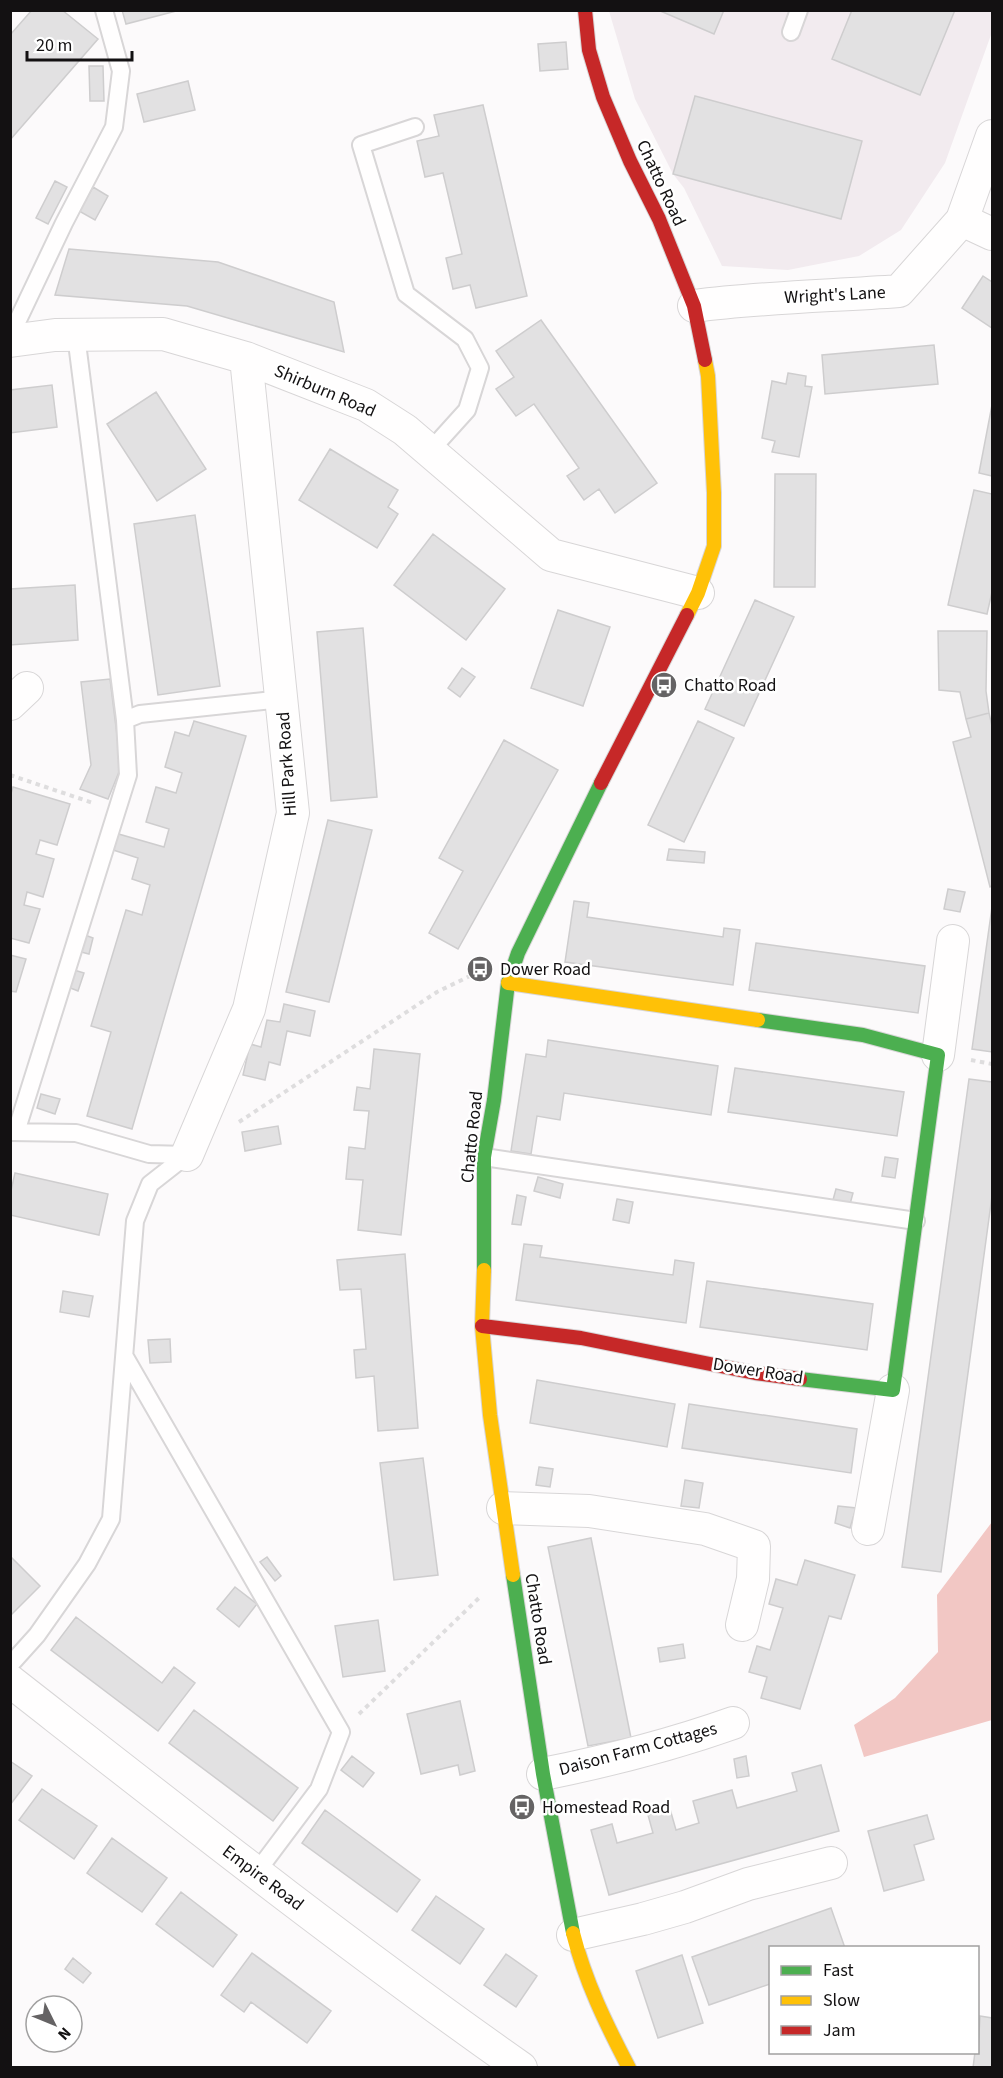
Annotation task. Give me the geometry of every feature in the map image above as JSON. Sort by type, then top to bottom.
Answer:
[{"type":"street","name":"Chatto Road","points":[[585,10],[589,50],[603,97],[630,161],[659,219],[694,306],[708,376],[714,493],[714,546],[698,593],[518,953],[508,982],[494,1100],[484,1157],[482,1326],[490,1415],[503,1508],[543,1774],[573,1935],[586,1977],[629,2067]]},
{"type":"street","name":"Wright's Lane","points":[[694,306],[747,299],[822,297],[899,291],[962,220],[993,136]]},
{"type":"street","points":[[962,220],[993,234]]},
{"type":"street","name":"Shirburn Road","points":[[12,341],[55,335],[163,334],[246,358],[366,405],[405,430],[551,555],[698,593]]},
{"type":"street","name":"Hill Park Road","points":[[187,1155],[249,1009],[293,813],[246,358]]},
{"type":"street","points":[[868,1529],[893,1390],[953,941]]},
{"type":"street","points":[[508,982],[863,1035],[938,1054]]},
{"type":"street","name":"Dower Road","points":[[482,1326],[581,1338],[755,1373],[893,1390]]},
{"type":"street","points":[[503,1508],[589,1510],[705,1529],[754,1546],[753,1579],[742,1625]]},
{"type":"street","name":"Empire Road","points":[[10,1682],[256,1873],[428,2002],[521,2067]]},
{"type":"street","name":"Daison Farm Cottages","points":[[543,1774],[656,1748],[733,1724]]},
{"type":"street","points":[[573,1935],[643,1919],[748,1884],[831,1863]]},
{"type":"lane","points":[[12,341],[17,322],[64,223],[114,127],[121,71],[104,10]]},
{"type":"lane","points":[[791,32],[799,10]]},
{"type":"lane","points":[[415,127],[361,146],[406,294],[465,339],[480,368],[466,410],[430,451]]},
{"type":"lane","points":[[76,335],[125,720],[128,775],[13,1132],[76,1133],[149,1154],[187,1155]]},
{"type":"lane","points":[[125,720],[140,714],[282,699]]},
{"type":"lane","points":[[10,1665],[37,1635],[87,1564],[111,1519],[135,1221],[150,1184],[187,1155]]},
{"type":"lane","points":[[484,1157],[916,1221]]},
{"type":"lane","points":[[125,1357],[341,1732],[319,1789],[256,1873]]},
{"type":"path","points":[[10,775],[116,810]]},
{"type":"path","points":[[237,1124],[437,992],[518,953]]},
{"type":"path","points":[[341,1732],[512,1566]]},
{"type":"shaded area","points":[[609,11],[992,11],[992,32],[945,163],[901,230],[859,256],[788,270],[722,266],[684,188],[673,174],[635,99]]},
{"type":"shaded area","points":[[992,1522],[992,1720],[864,1757],[854,1725],[895,1698],[938,1652],[937,1595]]},
{"type":"building","points":[[32,10],[62,10],[98,39],[10,140],[10,35]]},
{"type":"building","points":[[122,10],[180,10],[126,24]]},
{"type":"building","points":[[658,10],[724,10],[714,34]]},
{"type":"building","points":[[852,10],[955,10],[920,95],[832,59]]},
{"type":"building","points":[[566,42],[568,69],[540,71],[538,44]]},
{"type":"building","points":[[89,66],[103,66],[104,101],[90,101]]},
{"type":"building","points":[[188,81],[195,110],[144,122],[137,94]]},
{"type":"building","points":[[695,96],[862,141],[841,219],[673,174]]},
{"type":"building","points":[[483,105],[527,296],[476,308],[470,285],[453,289],[446,258],[462,254],[443,173],[425,177],[417,141],[439,136],[434,115]]},
{"type":"building","points":[[55,181],[67,187],[48,224],[36,218]]},
{"type":"building","points":[[93,187],[108,196],[95,220],[79,211]]},
{"type":"building","points":[[69,249],[218,262],[334,302],[344,352],[187,306],[55,295]]},
{"type":"building","points":[[983,276],[992,282],[992,328],[962,308]]},
{"type":"building","points":[[541,320],[657,483],[615,513],[599,489],[584,500],[567,476],[579,468],[534,404],[516,416],[496,389],[514,377],[496,351]]},
{"type":"building","points":[[934,345],[938,384],[825,394],[822,355]]},
{"type":"building","points":[[788,373],[806,376],[805,386],[812,387],[799,457],[772,452],[775,441],[762,438],[772,381],[786,384]]},
{"type":"building","points":[[52,385],[57,427],[10,433],[10,390]]},
{"type":"building","points":[[156,392],[206,469],[157,501],[107,424]]},
{"type":"building","points":[[992,405],[992,476],[979,473]]},
{"type":"building","points":[[330,449],[398,490],[388,507],[398,514],[377,548],[299,500]]},
{"type":"building","points":[[775,474],[816,474],[815,587],[774,587]]},
{"type":"building","points":[[974,490],[992,494],[992,592],[987,614],[948,605]]},
{"type":"building","points":[[195,515],[220,686],[158,695],[134,524]]},
{"type":"building","points":[[433,534],[505,589],[466,640],[394,585]]},
{"type":"building","points":[[75,585],[78,640],[10,645],[10,589]]},
{"type":"building","points":[[755,600],[794,617],[744,726],[705,709]]},
{"type":"building","points":[[558,610],[610,627],[583,706],[531,688]]},
{"type":"building","points":[[363,628],[377,797],[331,801],[317,632]]},
{"type":"building","points":[[938,631],[987,631],[986,691],[989,713],[966,719],[960,692],[939,690]]},
{"type":"building","points":[[462,668],[475,677],[460,697],[448,688]]},
{"type":"building","points":[[110,679],[121,767],[108,799],[80,789],[91,765],[81,682]]},
{"type":"building","points":[[989,713],[992,726],[992,886],[990,887],[953,742],[971,737],[966,719]]},
{"type":"building","points":[[194,721],[246,736],[132,1129],[87,1116],[111,1032],[91,1026],[126,910],[142,915],[150,885],[132,879],[138,858],[110,849],[115,833],[164,847],[169,829],[146,822],[156,787],[176,793],[182,773],[165,767],[175,732],[189,736]]},
{"type":"building","points":[[698,721],[734,738],[684,842],[648,825]]},
{"type":"building","points":[[504,740],[558,770],[458,949],[429,933],[463,871],[439,858]]},
{"type":"building","points":[[13,787],[70,804],[57,845],[40,840],[36,854],[54,859],[43,897],[27,892],[24,905],[40,909],[29,943],[10,938],[10,797]]},
{"type":"building","points":[[328,820],[372,830],[329,1002],[286,992]]},
{"type":"building","points":[[669,849],[705,852],[704,863],[667,860]]},
{"type":"building","points":[[948,889],[965,892],[960,912],[944,909]]},
{"type":"building","points":[[574,901],[589,903],[587,917],[723,937],[724,928],[740,930],[733,985],[565,962]]},
{"type":"building","points":[[992,907],[992,1052],[972,1049]]},
{"type":"building","points":[[85,935],[93,938],[89,954],[81,952]]},
{"type":"building","points":[[756,943],[925,966],[918,1013],[749,990]]},
{"type":"building","points":[[10,955],[26,959],[16,992],[10,991]]},
{"type":"building","points":[[74,970],[84,973],[78,991],[68,987]]},
{"type":"building","points":[[284,1004],[315,1011],[310,1036],[287,1031],[280,1065],[269,1062],[265,1080],[243,1075],[250,1044],[261,1047],[267,1020],[280,1022]]},
{"type":"building","points":[[548,1040],[718,1066],[711,1115],[564,1093],[560,1120],[537,1116],[531,1154],[511,1151],[526,1054],[546,1057]]},
{"type":"building","points":[[374,1049],[420,1054],[401,1235],[358,1230],[363,1180],[346,1179],[349,1147],[365,1149],[369,1111],[354,1110],[357,1087],[370,1089]]},
{"type":"building","points":[[735,1068],[904,1092],[897,1136],[728,1112]]},
{"type":"building","points":[[969,1079],[992,1082],[992,1196],[941,1572],[902,1567]]},
{"type":"building","points":[[41,1094],[60,1099],[55,1114],[37,1108]]},
{"type":"building","points":[[278,1126],[281,1144],[245,1151],[242,1132]]},
{"type":"building","points":[[885,1157],[898,1159],[895,1178],[882,1176]]},
{"type":"building","points":[[15,1173],[108,1194],[99,1235],[10,1215],[10,1195]]},
{"type":"building","points":[[538,1177],[563,1184],[560,1198],[534,1191]]},
{"type":"building","points":[[836,1189],[853,1193],[850,1204],[833,1200]]},
{"type":"building","points":[[517,1195],[526,1197],[521,1225],[512,1224]]},
{"type":"building","points":[[617,1199],[633,1202],[629,1223],[613,1220]]},
{"type":"building","points":[[524,1244],[542,1246],[540,1257],[673,1275],[675,1260],[694,1263],[686,1323],[516,1300]]},
{"type":"building","points":[[405,1254],[418,1428],[378,1431],[374,1376],[356,1378],[354,1350],[366,1349],[361,1289],[340,1290],[337,1260]]},
{"type":"building","points":[[707,1281],[873,1304],[867,1350],[700,1327]]},
{"type":"building","points":[[63,1291],[93,1296],[89,1317],[60,1312]]},
{"type":"building","points":[[170,1339],[171,1362],[150,1363],[148,1340]]},
{"type":"building","points":[[537,1380],[675,1404],[667,1447],[530,1423]]},
{"type":"building","points":[[689,1404],[857,1429],[851,1473],[682,1448]]},
{"type":"building","points":[[423,1458],[438,1575],[394,1580],[380,1463]]},
{"type":"building","points":[[539,1467],[553,1469],[550,1487],[536,1485]]},
{"type":"building","points":[[685,1480],[703,1483],[699,1508],[681,1506]]},
{"type":"building","points":[[838,1506],[856,1508],[850,1528],[835,1523]]},
{"type":"building","points":[[591,1538],[631,1738],[588,1746],[548,1547]]},
{"type":"building","points":[[10,1556],[40,1586],[10,1616]]},
{"type":"building","points":[[267,1557],[281,1576],[275,1581],[260,1562]]},
{"type":"building","points":[[805,1560],[855,1575],[841,1619],[829,1616],[800,1709],[761,1698],[767,1677],[749,1672],[757,1646],[770,1650],[783,1608],[769,1604],[776,1579],[797,1585]]},
{"type":"building","points":[[235,1587],[257,1604],[239,1627],[217,1609]]},
{"type":"building","points":[[76,1617],[162,1683],[174,1667],[195,1683],[158,1731],[51,1650]]},
{"type":"building","points":[[378,1620],[385,1671],[343,1677],[335,1626]]},
{"type":"building","points":[[683,1644],[685,1658],[660,1662],[658,1648]]},
{"type":"building","points":[[460,1701],[475,1771],[460,1775],[458,1765],[421,1774],[407,1714]]},
{"type":"building","points":[[194,1710],[298,1788],[273,1821],[169,1743]]},
{"type":"building","points":[[352,1756],[374,1773],[363,1787],[341,1770]]},
{"type":"building","points":[[746,1756],[749,1776],[737,1778],[734,1759]]},
{"type":"building","points":[[10,1761],[32,1776],[10,1805]]},
{"type":"building","points":[[821,1765],[839,1831],[609,1895],[591,1830],[612,1824],[617,1843],[653,1833],[648,1815],[670,1809],[676,1830],[699,1823],[693,1801],[732,1790],[737,1808],[797,1791],[792,1773]]},
{"type":"building","points":[[42,1789],[97,1826],[74,1859],[19,1820]]},
{"type":"building","points":[[325,1810],[420,1880],[397,1912],[302,1843]]},
{"type":"building","points":[[927,1815],[934,1839],[914,1845],[924,1880],[884,1891],[868,1831]]},
{"type":"building","points":[[112,1838],[167,1878],[142,1912],[87,1873]]},
{"type":"building","points":[[181,1892],[237,1935],[213,1967],[156,1924]]},
{"type":"building","points":[[436,1896],[484,1929],[460,1964],[412,1930]]},
{"type":"building","points":[[831,1908],[844,1946],[769,1946],[769,1984],[709,2005],[692,1957]]},
{"type":"building","points":[[252,1953],[331,2011],[307,2043],[251,2002],[244,2012],[221,1995]]},
{"type":"building","points":[[506,1954],[537,1976],[516,2007],[484,1985]]},
{"type":"building","points":[[682,1955],[703,2023],[658,2038],[636,1971]]},
{"type":"building","points":[[73,1958],[91,1973],[83,1983],[65,1969]]},
{"type":"building","points":[[980,2016],[992,2018],[992,2068],[973,2068],[975,2054],[979,2054]]},
{"type":"traffic: fast","points":[[484,1270],[484,1157],[494,1100],[508,983],[518,953],[601,783]]},
{"type":"traffic: fast","points":[[758,1020],[863,1035],[938,1055],[893,1390],[800,1379]]},
{"type":"traffic: fast","points":[[513,1575],[543,1774],[573,1933]]},
{"type":"traffic: slow","points":[[687,615],[698,593],[714,546],[714,493],[708,376],[705,360]]},
{"type":"traffic: slow","points":[[508,983],[758,1020]]},
{"type":"traffic: slow","points":[[484,1270],[482,1326],[490,1415],[513,1575]]},
{"type":"traffic: slow","points":[[573,1933],[597,2002],[629,2068]]},
{"type":"traffic: jam","points":[[585,10],[589,50],[603,97],[630,161],[659,219],[694,306],[705,360]]},
{"type":"traffic: jam","points":[[601,783],[687,615]]},
{"type":"traffic: jam","points":[[482,1326],[581,1338],[755,1373],[800,1379]]},
{"type":"place","name":"Chatto Road","points":[[664,685]]},
{"type":"place","name":"Dower Road","points":[[480,969]]},
{"type":"place","name":"Homestead Road","points":[[522,1807]]}]
